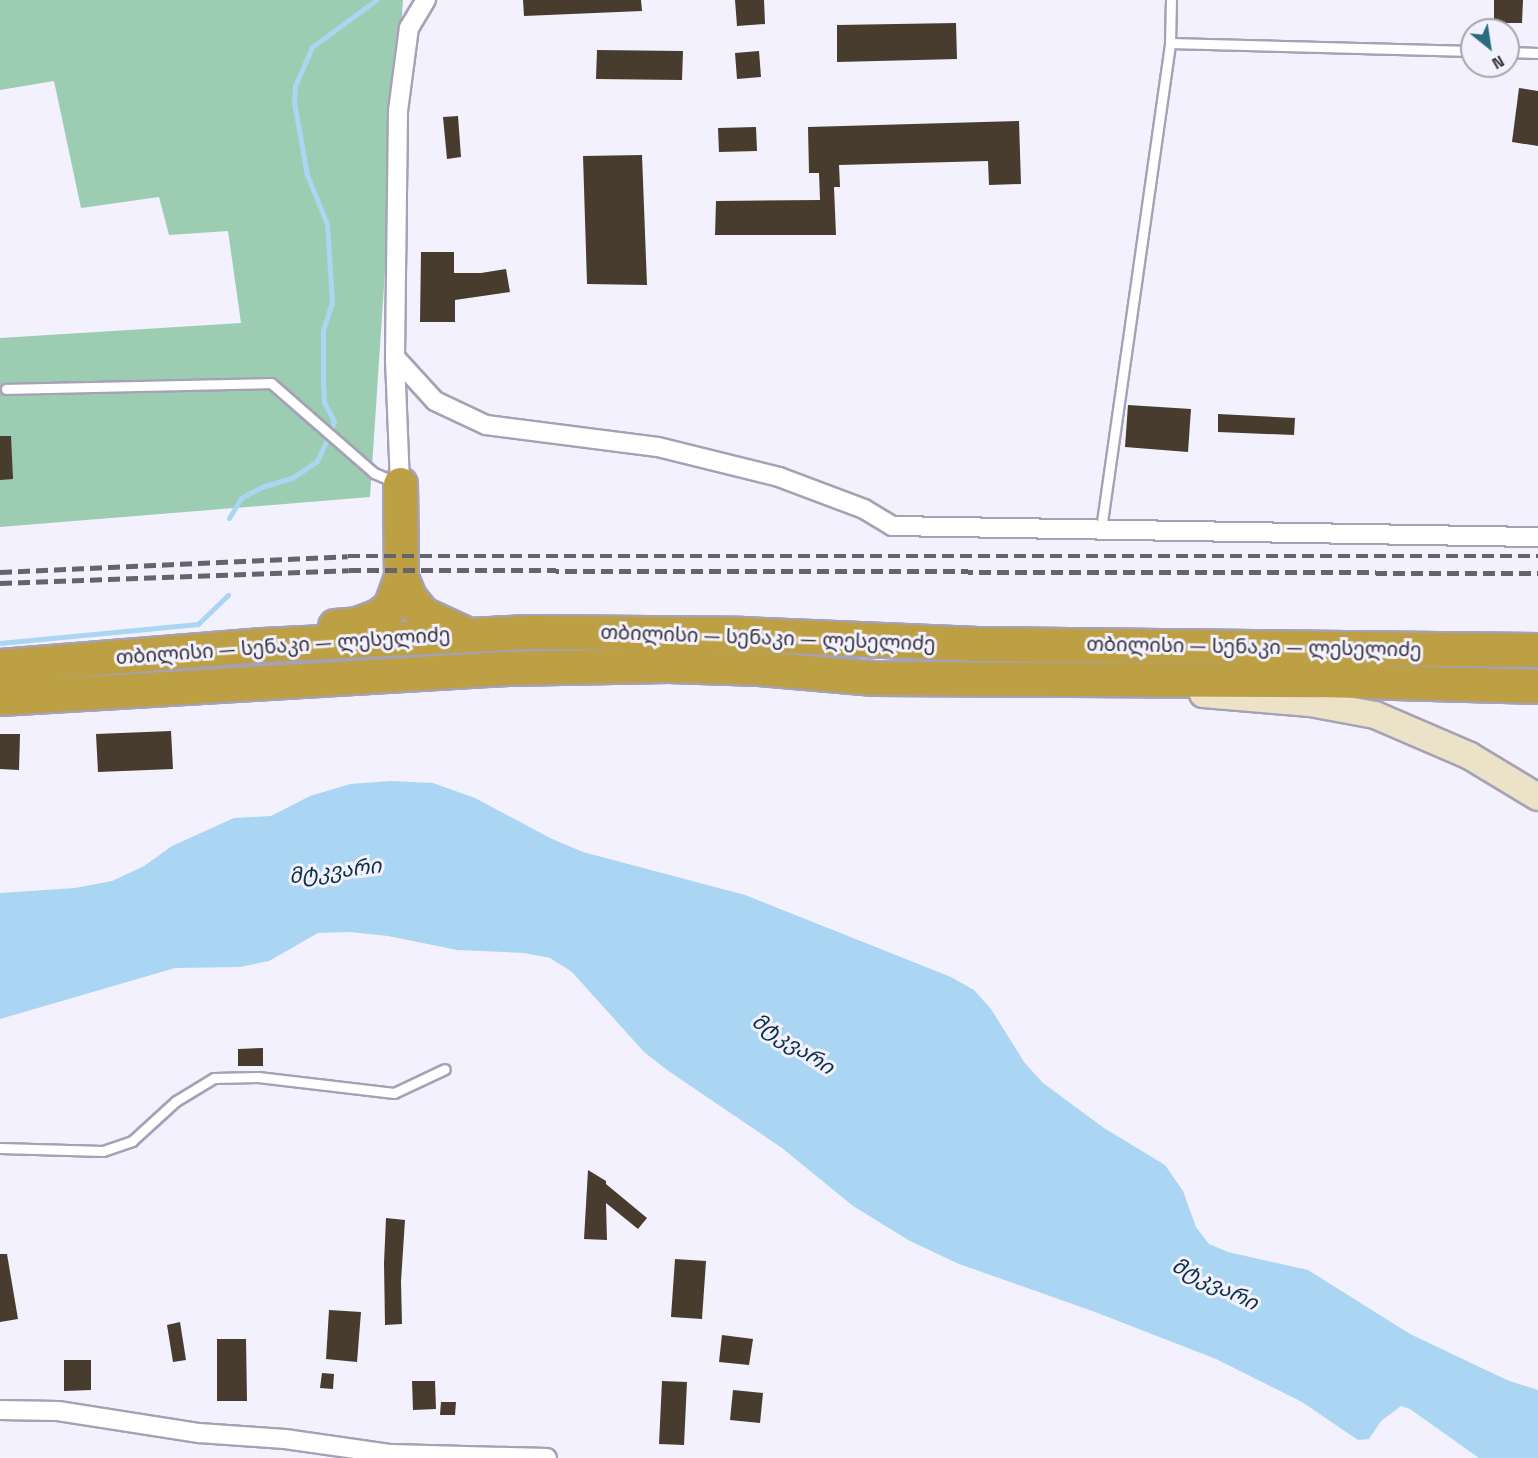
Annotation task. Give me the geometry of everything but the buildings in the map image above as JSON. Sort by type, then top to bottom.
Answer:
[{"type":"highway","points":[[262,645],[293,629],[357,624],[378,616],[390,607],[401,577],[400,484]]},
{"type":"highway","points":[[401,577],[409,597],[423,614],[470,634]]},
{"type":"highway","name":"თბილისი — სენაკი — ლესელიძე","points":[[0,666],[262,645],[528,632],[741,634],[978,644],[1538,650]]},
{"type":"highway","name":"თბილისი — სენაკი — ლესელიძე","points":[[0,698],[507,668],[668,665],[759,668],[874,678],[1320,680],[1538,686]]},
{"type":"main road","points":[[1070,679],[1190,694],[1310,703],[1375,715],[1470,756],[1538,797]]},
{"type":"street","points":[[400,484],[395,357],[398,111],[409,28],[426,0]]},
{"type":"street","points":[[395,357],[435,400],[486,425],[658,447],[680,452],[788,481],[864,509],[892,526],[1538,537]]},
{"type":"street","points":[[0,1410],[58,1411],[198,1432],[285,1439],[391,1454],[547,1458]]},
{"type":"lane","points":[[1101,529],[1170,43],[1171,0]]},
{"type":"lane","points":[[1170,43],[1460,51]]},
{"type":"lane","points":[[1520,52],[1538,53]]},
{"type":"lane","points":[[6,389],[271,383],[374,473],[400,484]]},
{"type":"lane","points":[[0,1148],[102,1151],[132,1141],[176,1101],[214,1078],[258,1077],[394,1093],[445,1069]]},
{"type":"green space","points":[[0,0],[403,0],[370,497],[0,527],[0,338],[241,323],[228,231],[169,235],[159,197],[81,208],[54,81],[0,90]]},
{"type":"water","name":"მტკვარი","points":[[391,781],[433,783],[475,798],[550,838],[583,852],[745,895],[951,977],[974,990],[991,1009],[1024,1062],[1043,1083],[1104,1128],[1165,1165],[1183,1191],[1196,1227],[1209,1244],[1228,1252],[1308,1270],[1410,1334],[1507,1380],[1538,1390],[1538,1458],[1479,1458],[1410,1409],[1401,1406],[1381,1421],[1369,1439],[1358,1440],[1302,1402],[1216,1359],[1095,1312],[959,1264],[910,1241],[853,1206],[782,1148],[644,1052],[572,972],[550,958],[524,953],[457,950],[388,936],[350,932],[318,933],[269,961],[240,967],[175,968],[0,1019],[0,893],[75,888],[112,881],[144,866],[172,846],[234,818],[271,816],[310,796],[350,784]]},
{"type":"waterway","points":[[332,427],[334,421],[324,402],[323,380],[323,330],[332,303],[327,224],[307,175],[294,102],[295,86],[312,47],[376,0]]},
{"type":"waterway","points":[[229,518],[241,498],[262,487],[292,478],[317,461],[326,442]]},
{"type":"waterway","points":[[0,643],[198,624],[228,595]]},
{"type":"railway","points":[[0,572],[348,556],[1538,556]]},
{"type":"railway","points":[[0,583],[349,570],[1538,573]]}]
